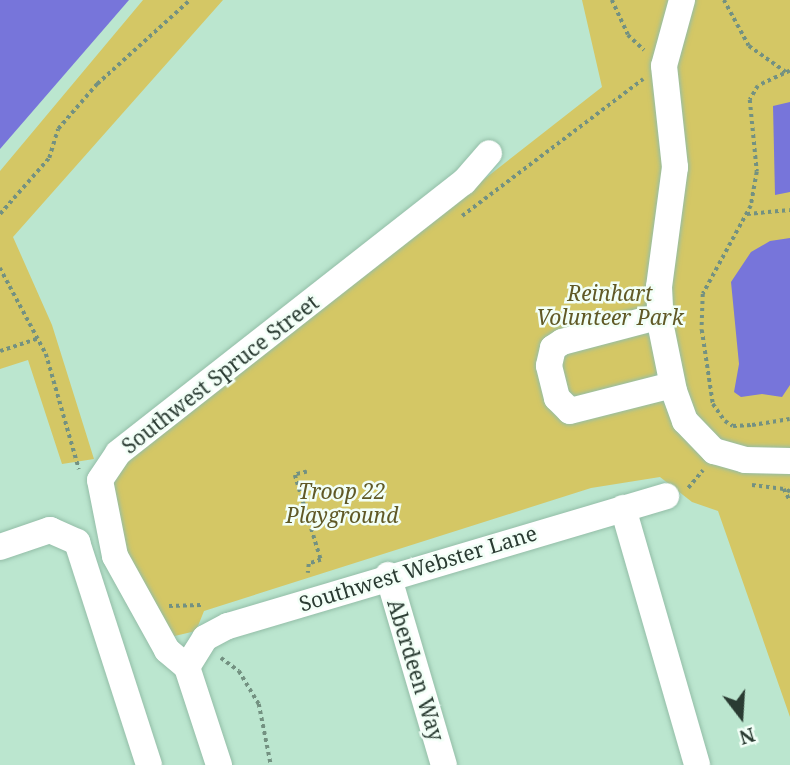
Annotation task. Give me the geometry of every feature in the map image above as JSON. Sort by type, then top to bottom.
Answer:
[{"type":"street","points":[[682,0],[664,66],[676,167],[659,287],[672,385],[685,421],[714,451],[745,460],[790,461]]},
{"type":"street","name":"Southwest Spruce Street","points":[[100,480],[118,453],[464,182],[489,153]]},
{"type":"street","points":[[661,316],[562,342],[553,348],[549,366],[557,398],[570,411],[672,385]]},
{"type":"street","points":[[100,480],[115,556],[167,650],[187,667],[219,765]]},
{"type":"street","name":"Southwest Webster Lane","points":[[187,667],[202,644],[228,626],[388,575],[666,496]]},
{"type":"street","points":[[623,508],[697,765]]},
{"type":"street","points":[[0,547],[50,530],[77,542],[149,765]]},
{"type":"street","name":"Aberdeen Way","points":[[388,575],[444,765]]},
{"type":"path","points":[[0,214],[49,158],[58,128],[127,54],[190,0]]},
{"type":"path","points":[[612,0],[628,35],[664,66]]},
{"type":"path","points":[[724,0],[749,46],[788,71]]},
{"type":"path","points":[[788,71],[758,86],[750,100],[757,172],[746,214],[703,293],[702,330],[713,404],[733,426],[790,419]]},
{"type":"path","points":[[746,214],[790,210]]},
{"type":"path","points":[[0,268],[39,338],[76,447],[77,467],[100,480]]},
{"type":"path","points":[[0,351],[39,338]]},
{"type":"path","points":[[666,496],[687,489],[714,451]]},
{"type":"path","points":[[307,472],[295,475],[321,560],[309,564],[308,573]]},
{"type":"path","points":[[790,492],[784,489],[790,501]]},
{"type":"path","points":[[166,615],[161,607],[201,605]]},
{"type":"path","points":[[202,644],[239,671],[250,686],[267,728],[271,765]]},
{"type":"green space","points":[[143,0],[223,0],[13,237],[52,325],[94,459],[62,464],[28,360],[0,369],[0,171]]},
{"type":"green space","name":"Reinhart Volunteer Park","points":[[582,0],[790,0],[790,717],[718,511],[692,502],[660,477],[591,488],[204,611],[196,631],[166,638],[117,542],[100,480],[602,87]]},
{"type":"shaded area","points":[[0,0],[129,0],[0,149]]},
{"type":"shaded area","points":[[790,102],[790,192],[775,195],[773,106]]},
{"type":"shaded area","points":[[790,238],[790,385],[782,397],[762,394],[741,397],[734,392],[739,364],[731,282],[751,252],[770,241]]},
{"type":"park label","name":"Troop 22 Playground","points":[[342,503]]}]
